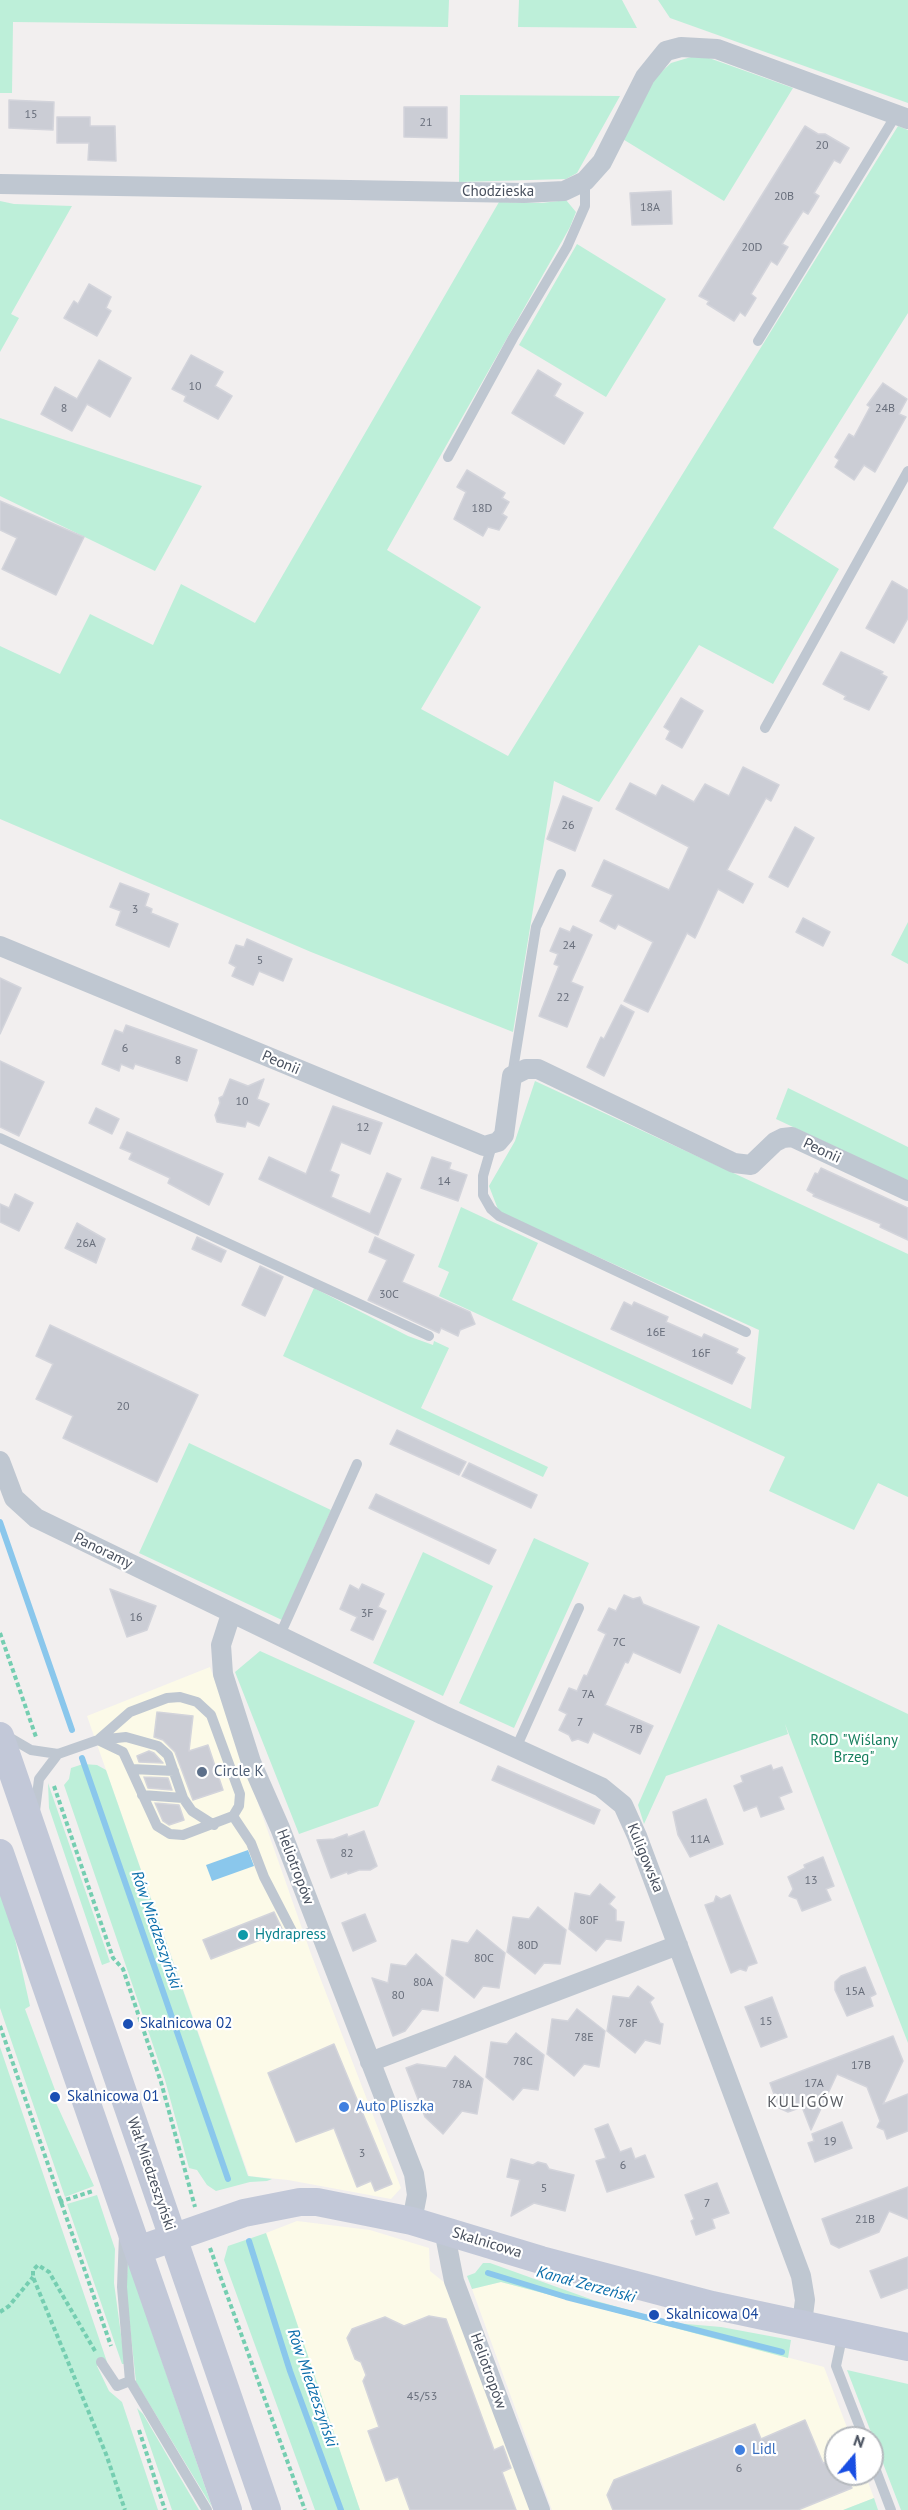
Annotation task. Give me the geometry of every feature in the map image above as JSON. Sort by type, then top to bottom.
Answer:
[{"type":"main road","name":"Wał Miedzeszyński","points":[[0,1736],[267,2510]]},
{"type":"main road","points":[[0,1853],[228,2510]]},
{"type":"main road","name":"Skalnicowa","points":[[138,2250],[244,2213],[300,2202],[339,2205],[412,2221],[541,2260],[653,2290],[908,2347]]},
{"type":"street","name":"Chodzieska","points":[[0,184],[524,193],[564,191],[585,181],[602,162],[645,77],[666,51],[681,46],[717,49],[902,117]]},
{"type":"street","name":"Peonii","points":[[0,946],[474,1143],[492,1145]]},
{"type":"street","name":"Peonii","points":[[512,1076],[526,1069],[547,1072],[734,1163],[751,1165],[775,1142],[792,1137],[908,1191]]},
{"type":"street","points":[[492,1145],[504,1136],[507,1126],[512,1076]]},
{"type":"street","name":"Panoramy","points":[[0,1461],[14,1498],[36,1518],[231,1614]]},
{"type":"street","name":"Kuligowska","points":[[231,1614],[601,1787],[622,1805],[638,1836],[801,2276],[805,2300],[802,2323]]},
{"type":"street","name":"Heliotropów","points":[[231,1614],[220,1645],[223,1674],[251,1762],[414,2174],[417,2194],[412,2221]]},
{"type":"street","points":[[370,2062],[678,1945]]},
{"type":"street","name":"Heliotropów","points":[[444,2230],[454,2281],[540,2510]]},
{"type":"lane","points":[[758,341],[902,117]]},
{"type":"lane","points":[[448,457],[513,338],[567,247],[585,206],[585,181]]},
{"type":"lane","points":[[765,728],[908,471]]},
{"type":"lane","points":[[512,1076],[536,927],[561,874]]},
{"type":"lane","points":[[0,1137],[429,1336]]},
{"type":"lane","points":[[492,1145],[483,1176],[483,1196],[491,1209],[499,1216],[746,1332]]},
{"type":"lane","points":[[279,1636],[357,1464]]},
{"type":"lane","points":[[516,1749],[579,1608]]},
{"type":"lane","points":[[167,1698],[197,1702],[211,1715],[237,1786],[239,1806],[233,1816],[214,1825],[183,1835],[170,1834],[157,1826],[123,1752],[98,1740],[129,1712],[167,1698]]},
{"type":"lane","points":[[0,1731],[31,1750],[42,1753],[57,1754],[98,1740],[126,1737],[152,1743],[168,1755],[183,1798],[192,1811],[214,1825]]},
{"type":"lane","points":[[33,1832],[39,1779],[57,1754]]},
{"type":"lane","points":[[132,1769],[174,1771]]},
{"type":"lane","points":[[142,1795],[183,1798]]},
{"type":"lane","points":[[233,1816],[251,1843],[264,1877],[295,1937],[319,1930]]},
{"type":"lane","points":[[126,2217],[122,2287],[127,2382],[207,2510]]},
{"type":"lane","points":[[843,2331],[836,2366],[859,2426]]},
{"type":"lane","points":[[101,2362],[117,2386],[127,2382]]},
{"type":"lane","points":[[882,2486],[891,2510]]},
{"type":"path","points":[[0,1633],[42,1753]]},
{"type":"path","points":[[47,1766],[113,1958],[123,1969],[161,2082],[192,2200],[305,2510]]},
{"type":"path","points":[[0,2026],[59,2202],[127,2382]]},
{"type":"path","points":[[59,2202],[85,2193]]},
{"type":"path","points":[[101,2362],[49,2272],[38,2265],[33,2270],[33,2277],[106,2454],[125,2510]]},
{"type":"path","points":[[0,2312],[9,2306],[33,2277]]},
{"type":"path","points":[[138,2425],[165,2510]]},
{"type":"shaded area","points":[[210,1667],[311,1954],[401,2188],[391,2199],[288,2180],[249,2176],[87,1716]]},
{"type":"shaded area","points":[[297,2221],[370,2230],[429,2248],[430,2271],[445,2283],[530,2510],[360,2510],[266,2233]]},
{"type":"shaded area","points":[[501,2282],[824,2367],[846,2426],[824,2426],[824,2486],[870,2486],[874,2498],[843,2510],[552,2510],[472,2289]]},
{"type":"green space","points":[[0,0],[449,0],[448,27],[13,22],[12,93],[0,93]]},
{"type":"green space","points":[[519,0],[622,0],[637,28],[518,27]]},
{"type":"green space","points":[[658,0],[908,0],[908,103],[670,18]]},
{"type":"green space","points":[[691,57],[709,58],[793,88],[724,201],[621,138],[656,77],[671,63]]},
{"type":"green space","points":[[460,95],[620,96],[577,173],[566,179],[459,182]]},
{"type":"green space","points":[[898,126],[908,130],[908,313],[773,528],[839,569],[773,684],[699,645],[599,802],[554,781],[513,1032],[311,952],[0,819],[0,646],[60,674],[90,614],[153,645],[181,584],[255,623],[499,202],[542,203],[566,200],[576,212],[570,227],[387,550],[481,607],[421,709],[508,756]]},
{"type":"green space","points":[[0,201],[14,204],[72,206],[11,314],[19,318],[0,352]]},
{"type":"green space","points":[[577,244],[666,299],[606,397],[519,345]]},
{"type":"green space","points":[[0,418],[202,486],[155,571],[0,496]]},
{"type":"green space","points":[[908,922],[908,964],[891,955]]},
{"type":"green space","points":[[535,1081],[908,1254],[908,1497],[878,1483],[854,1530],[769,1491],[785,1457],[439,1296],[449,1272],[438,1267],[461,1207],[538,1243],[512,1300],[751,1409],[759,1330],[499,1212],[489,1186],[515,1141]]},
{"type":"green space","points":[[788,1088],[908,1147],[908,1181],[776,1119]]},
{"type":"green space","points":[[314,1288],[408,1336],[433,1345],[434,1341],[449,1348],[421,1408],[548,1467],[543,1477],[283,1356]]},
{"type":"green space","points":[[189,1443],[331,1510],[282,1620],[139,1553]]},
{"type":"green space","points":[[534,1538],[589,1563],[514,1728],[459,1703]]},
{"type":"green space","points":[[423,1552],[493,1586],[443,1696],[373,1663]]},
{"type":"green space","name":"ROD \"Wiślany Brzeg\"","points":[[718,1624],[908,1714],[908,2043],[785,1724],[788,1734],[666,1776],[644,1824],[638,1805]]},
{"type":"green space","points":[[260,1651],[415,1721],[378,1806],[299,1834],[235,1672]]},
{"type":"green space","points":[[83,1764],[97,1765],[106,1770],[248,2176],[272,2179],[216,2191],[207,2185],[197,2170],[189,2168],[165,2080],[64,1785],[69,1779],[71,1768]]},
{"type":"green space","points":[[48,1783],[110,1962],[102,1965],[49,1808]]},
{"type":"green space","points":[[0,1893],[13,1930],[30,2006],[25,2009],[55,2090],[51,2092],[94,2186],[65,2197],[0,2008]]},
{"type":"green space","points":[[0,2047],[107,2362],[97,2366],[109,2391],[122,2402],[158,2510],[0,2510]]},
{"type":"green space","points":[[97,2195],[115,2249],[114,2283],[125,2364],[122,2364],[67,2204]]},
{"type":"green space","points":[[266,2233],[360,2510],[315,2510],[224,2260],[228,2246]]},
{"type":"green space","points":[[128,2262],[212,2507],[136,2382],[126,2290]]},
{"type":"green space","points":[[483,2263],[490,2263],[593,2300],[675,2323],[721,2327],[791,2340],[788,2358],[501,2282],[472,2289],[467,2276],[475,2273]]},
{"type":"green space","points":[[847,2370],[908,2384],[908,2510],[901,2510],[884,2466],[884,2426],[869,2426]]},
{"type":"green space","points":[[137,2408],[143,2414],[199,2510],[172,2510]]},
{"type":"green space","points":[[874,2498],[878,2510],[843,2510]]},
{"type":"water","points":[[248,1850],[254,1866],[212,1881],[206,1865]]},
{"type":"building","points":[[9,100],[54,102],[53,130],[9,128]]},
{"type":"building","points":[[404,107],[447,107],[447,138],[404,137]]},
{"type":"building","points":[[57,117],[90,117],[90,126],[115,126],[116,161],[88,160],[89,143],[57,143]]},
{"type":"building","points":[[805,126],[849,148],[840,163],[834,160],[814,193],[819,196],[808,214],[803,211],[782,244],[788,247],[777,265],[771,261],[751,294],[756,298],[745,316],[740,312],[734,321],[707,304],[709,301],[699,296]]},
{"type":"building","points":[[671,191],[672,224],[632,225],[630,193]]},
{"type":"building","points":[[89,284],[111,297],[106,308],[111,311],[97,336],[64,318],[74,301],[78,304]]},
{"type":"building","points":[[191,355],[223,372],[215,386],[232,396],[218,419],[184,401],[186,396],[172,389]]},
{"type":"building","points":[[99,360],[131,378],[110,417],[87,404],[72,431],[41,414],[55,387],[77,399]]},
{"type":"building","points":[[538,370],[561,384],[554,396],[583,413],[564,444],[512,413]]},
{"type":"building","points":[[883,383],[907,399],[899,414],[906,417],[875,472],[864,465],[854,480],[835,467],[839,460],[835,457],[849,434],[854,437],[870,407],[867,405]]},
{"type":"building","points":[[467,470],[505,493],[502,498],[509,502],[502,514],[507,517],[499,530],[488,527],[483,536],[454,519],[466,492],[457,487]]},
{"type":"building","points":[[0,501],[84,537],[56,595],[2,569],[17,538],[0,530]]},
{"type":"building","points":[[892,581],[908,590],[908,618],[894,643],[866,628]]},
{"type":"building","points":[[841,652],[883,672],[881,674],[887,677],[869,710],[844,699],[846,696],[823,684]]},
{"type":"building","points":[[681,698],[703,711],[682,748],[666,739],[670,731],[664,727]]},
{"type":"building","points":[[743,767],[779,785],[771,801],[766,798],[727,870],[753,884],[743,903],[718,889],[695,938],[687,933],[648,1012],[624,1001],[653,942],[618,924],[615,929],[600,921],[613,895],[592,886],[604,860],[669,890],[689,847],[616,809],[630,783],[656,796],[662,785],[694,802],[705,784],[729,796]]},
{"type":"building","points":[[563,796],[592,808],[575,851],[547,839]]},
{"type":"building","points":[[795,827],[814,838],[788,887],[769,877]]},
{"type":"building","points":[[120,883],[149,894],[145,906],[152,909],[151,913],[178,924],[169,947],[116,925],[121,911],[110,907]]},
{"type":"building","points":[[803,918],[830,932],[823,946],[796,932]]},
{"type":"building","points":[[573,926],[592,935],[571,982],[583,987],[567,1027],[539,1016],[559,966],[554,964],[558,954],[550,951],[560,928],[570,932]]},
{"type":"building","points":[[247,939],[292,959],[283,981],[259,971],[253,985],[232,976],[236,967],[229,963],[236,945],[244,947]]},
{"type":"building","points":[[0,978],[21,988],[0,1034]]},
{"type":"building","points":[[621,1005],[634,1012],[604,1076],[587,1067],[601,1037],[604,1039]]},
{"type":"building","points":[[126,1025],[197,1050],[187,1081],[135,1064],[133,1069],[121,1064],[119,1071],[102,1064],[115,1030],[123,1033]]},
{"type":"building","points":[[0,1061],[44,1082],[19,1136],[0,1127]]},
{"type":"building","points":[[230,1079],[248,1086],[264,1079],[257,1099],[269,1104],[259,1126],[247,1121],[245,1127],[217,1122],[215,1115],[220,1103],[219,1098],[223,1096]]},
{"type":"building","points":[[333,1106],[382,1123],[370,1154],[341,1142],[330,1171],[339,1175],[331,1197],[370,1214],[387,1173],[401,1179],[378,1235],[259,1179],[269,1157],[306,1174]]},
{"type":"building","points":[[96,1108],[119,1119],[112,1134],[89,1123]]},
{"type":"building","points":[[127,1132],[223,1174],[209,1205],[168,1183],[170,1178],[129,1159],[132,1153],[120,1148]]},
{"type":"building","points":[[432,1157],[451,1163],[449,1169],[467,1175],[458,1201],[421,1188]]},
{"type":"building","points":[[821,1168],[908,1208],[908,1240],[880,1227],[881,1224],[813,1196],[814,1194],[807,1190],[815,1173],[818,1174]]},
{"type":"building","points":[[15,1194],[33,1203],[19,1231],[0,1222],[0,1204],[9,1208]]},
{"type":"building","points":[[77,1223],[105,1239],[96,1263],[65,1248]]},
{"type":"building","points":[[197,1237],[226,1251],[221,1262],[192,1249]]},
{"type":"building","points":[[375,1237],[414,1255],[402,1282],[470,1312],[475,1324],[460,1330],[458,1336],[441,1328],[439,1333],[368,1300],[387,1260],[369,1252]]},
{"type":"building","points":[[260,1266],[283,1277],[265,1316],[242,1305]]},
{"type":"building","points":[[624,1302],[632,1306],[634,1302],[668,1317],[666,1322],[702,1338],[704,1334],[738,1349],[736,1353],[745,1358],[732,1384],[611,1329]]},
{"type":"building","points":[[50,1325],[198,1395],[157,1482],[63,1438],[73,1416],[36,1399],[53,1364],[36,1356]]},
{"type":"building","points":[[397,1430],[466,1462],[459,1475],[390,1444]]},
{"type":"building","points":[[469,1463],[537,1495],[531,1508],[462,1476]]},
{"type":"building","points":[[376,1494],[496,1550],[489,1564],[369,1508]]},
{"type":"building","points":[[362,1584],[384,1594],[378,1607],[386,1611],[373,1640],[351,1630],[357,1617],[340,1609],[350,1585],[359,1590]]},
{"type":"building","points":[[110,1589],[156,1606],[147,1630],[127,1637]]},
{"type":"building","points":[[624,1595],[633,1599],[640,1597],[643,1604],[699,1627],[680,1673],[633,1652],[628,1663],[625,1662],[605,1705],[653,1726],[640,1754],[593,1732],[588,1743],[578,1739],[572,1741],[569,1735],[559,1730],[567,1714],[559,1710],[569,1688],[577,1691],[584,1675],[587,1676],[606,1634],[598,1630],[609,1608],[616,1611]]},
{"type":"building","points":[[157,1712],[193,1716],[189,1751],[208,1745],[223,1790],[193,1800],[175,1752],[163,1740],[154,1737]]},
{"type":"building","points":[[149,1751],[163,1763],[139,1762],[137,1756]]},
{"type":"building","points":[[771,1765],[773,1770],[782,1767],[792,1792],[779,1797],[784,1809],[761,1817],[757,1806],[744,1811],[734,1786],[743,1782],[741,1776]]},
{"type":"building","points":[[498,1766],[600,1810],[594,1824],[492,1780]]},
{"type":"building","points":[[144,1777],[168,1778],[172,1790],[148,1788]]},
{"type":"building","points":[[706,1799],[723,1844],[690,1857],[678,1835],[673,1812]]},
{"type":"building","points":[[155,1803],[179,1805],[184,1820],[169,1825],[163,1821]]},
{"type":"building","points":[[364,1831],[377,1866],[370,1870],[359,1870],[348,1874],[347,1872],[331,1878],[317,1840],[334,1839],[347,1834],[348,1837]]},
{"type":"building","points":[[823,1857],[834,1886],[826,1889],[831,1900],[802,1911],[797,1899],[789,1896],[793,1889],[788,1877],[805,1868],[804,1865]]},
{"type":"building","points":[[600,1884],[615,1897],[609,1904],[616,1910],[616,1921],[624,1922],[621,1941],[606,1939],[596,1951],[569,1929],[575,1893],[590,1896]]},
{"type":"building","points":[[730,1895],[757,1963],[748,1966],[746,1971],[740,1969],[731,1973],[705,1905],[714,1902],[716,1896],[721,1899]]},
{"type":"building","points":[[538,1907],[566,1930],[560,1964],[544,1963],[535,1974],[507,1952],[513,1917],[529,1919]]},
{"type":"building","name":"Hydrapress","points":[[274,1912],[283,1931],[211,1959],[203,1940]]},
{"type":"building","points":[[365,1914],[376,1941],[353,1951],[342,1923]]},
{"type":"building","points":[[477,1930],[505,1953],[499,1988],[483,1986],[474,1998],[446,1975],[452,1940],[468,1943]]},
{"type":"building","points":[[416,1954],[443,1978],[438,2011],[422,2009],[405,2031],[393,2036],[372,1978],[388,1983],[391,1964],[406,1966]]},
{"type":"building","points":[[865,1967],[876,1994],[870,1997],[873,2006],[847,2016],[835,1990],[835,1982],[841,1976]]},
{"type":"building","points":[[638,1986],[654,1998],[650,2002],[660,2023],[663,2024],[660,2044],[645,2040],[635,2053],[607,2031],[613,1996],[629,1998]]},
{"type":"building","points":[[772,1997],[787,2037],[761,2047],[745,2007]]},
{"type":"building","points":[[577,2009],[605,2031],[599,2067],[584,2064],[574,2076],[547,2054],[552,2019],[568,2021]]},
{"type":"building","points":[[516,2033],[544,2055],[538,2090],[523,2088],[513,2100],[486,2077],[491,2042],[507,2044]]},
{"type":"building","points":[[893,2036],[903,2061],[883,2104],[908,2094],[908,2131],[887,2139],[884,2130],[877,2127],[880,2121],[867,2087],[837,2074],[811,2130],[802,2107],[788,2112],[779,2108],[770,2083]]},
{"type":"building","points":[[334,2044],[392,2184],[375,2191],[371,2181],[357,2187],[334,2128],[296,2142],[268,2073]]},
{"type":"building","points":[[455,2056],[483,2079],[477,2114],[462,2111],[443,2134],[425,2117],[406,2068],[417,2064],[446,2068]]},
{"type":"building","points":[[842,2122],[852,2148],[815,2162],[808,2143],[814,2141],[812,2134]]},
{"type":"building","points":[[608,2124],[620,2152],[631,2148],[635,2159],[645,2155],[654,2177],[607,2192],[596,2161],[606,2158],[595,2129]]},
{"type":"building","points":[[511,2159],[533,2165],[538,2162],[546,2164],[549,2169],[574,2175],[565,2211],[534,2203],[511,2216],[520,2180],[507,2177]]},
{"type":"building","points":[[717,2183],[729,2213],[712,2219],[715,2228],[696,2235],[691,2221],[694,2219],[685,2195]]},
{"type":"building","points":[[908,2187],[908,2219],[889,2211],[879,2232],[839,2248],[831,2244],[822,2219]]},
{"type":"building","points":[[908,2257],[908,2288],[881,2298],[870,2271]]},
{"type":"building","points":[[429,2316],[446,2319],[494,2450],[503,2446],[511,2468],[502,2472],[516,2510],[410,2510],[398,2477],[386,2481],[368,2431],[379,2427],[363,2381],[366,2375],[361,2362],[355,2359],[347,2338],[352,2329],[385,2317],[404,2326]]},
{"type":"building","points":[[805,2420],[824,2463],[824,2486],[851,2486],[852,2488],[798,2510],[613,2510],[607,2495],[614,2480],[755,2424],[761,2439]]},
{"type":"waterway","name":"Rów Miedzeszyński","points":[[0,1522],[72,1730]]},
{"type":"waterway","name":"Rów Miedzeszyński","points":[[82,1758],[228,2179]]},
{"type":"waterway","name":"Rów Miedzeszyński","points":[[249,2241],[290,2371],[341,2510]]},
{"type":"waterway","name":"Kanał Zerzeński","points":[[488,2273],[566,2297],[782,2352]]},
{"type":"place","name":"Circle K","points":[[202,1772]]},
{"type":"place","name":"Hydrapress","points":[[243,1935]]},
{"type":"place","name":"Skalnicowa 02","points":[[128,2024]]},
{"type":"place","name":"Skalnicowa 01","points":[[55,2097]]},
{"type":"place","name":"Auto Pliszka","points":[[344,2107]]},
{"type":"place","name":"Skalnicowa 04","points":[[654,2315]]},
{"type":"place","name":"Lidl","points":[[740,2450]]},
{"type":"district","name":"KULIGÓW","points":[[806,2102]]}]
